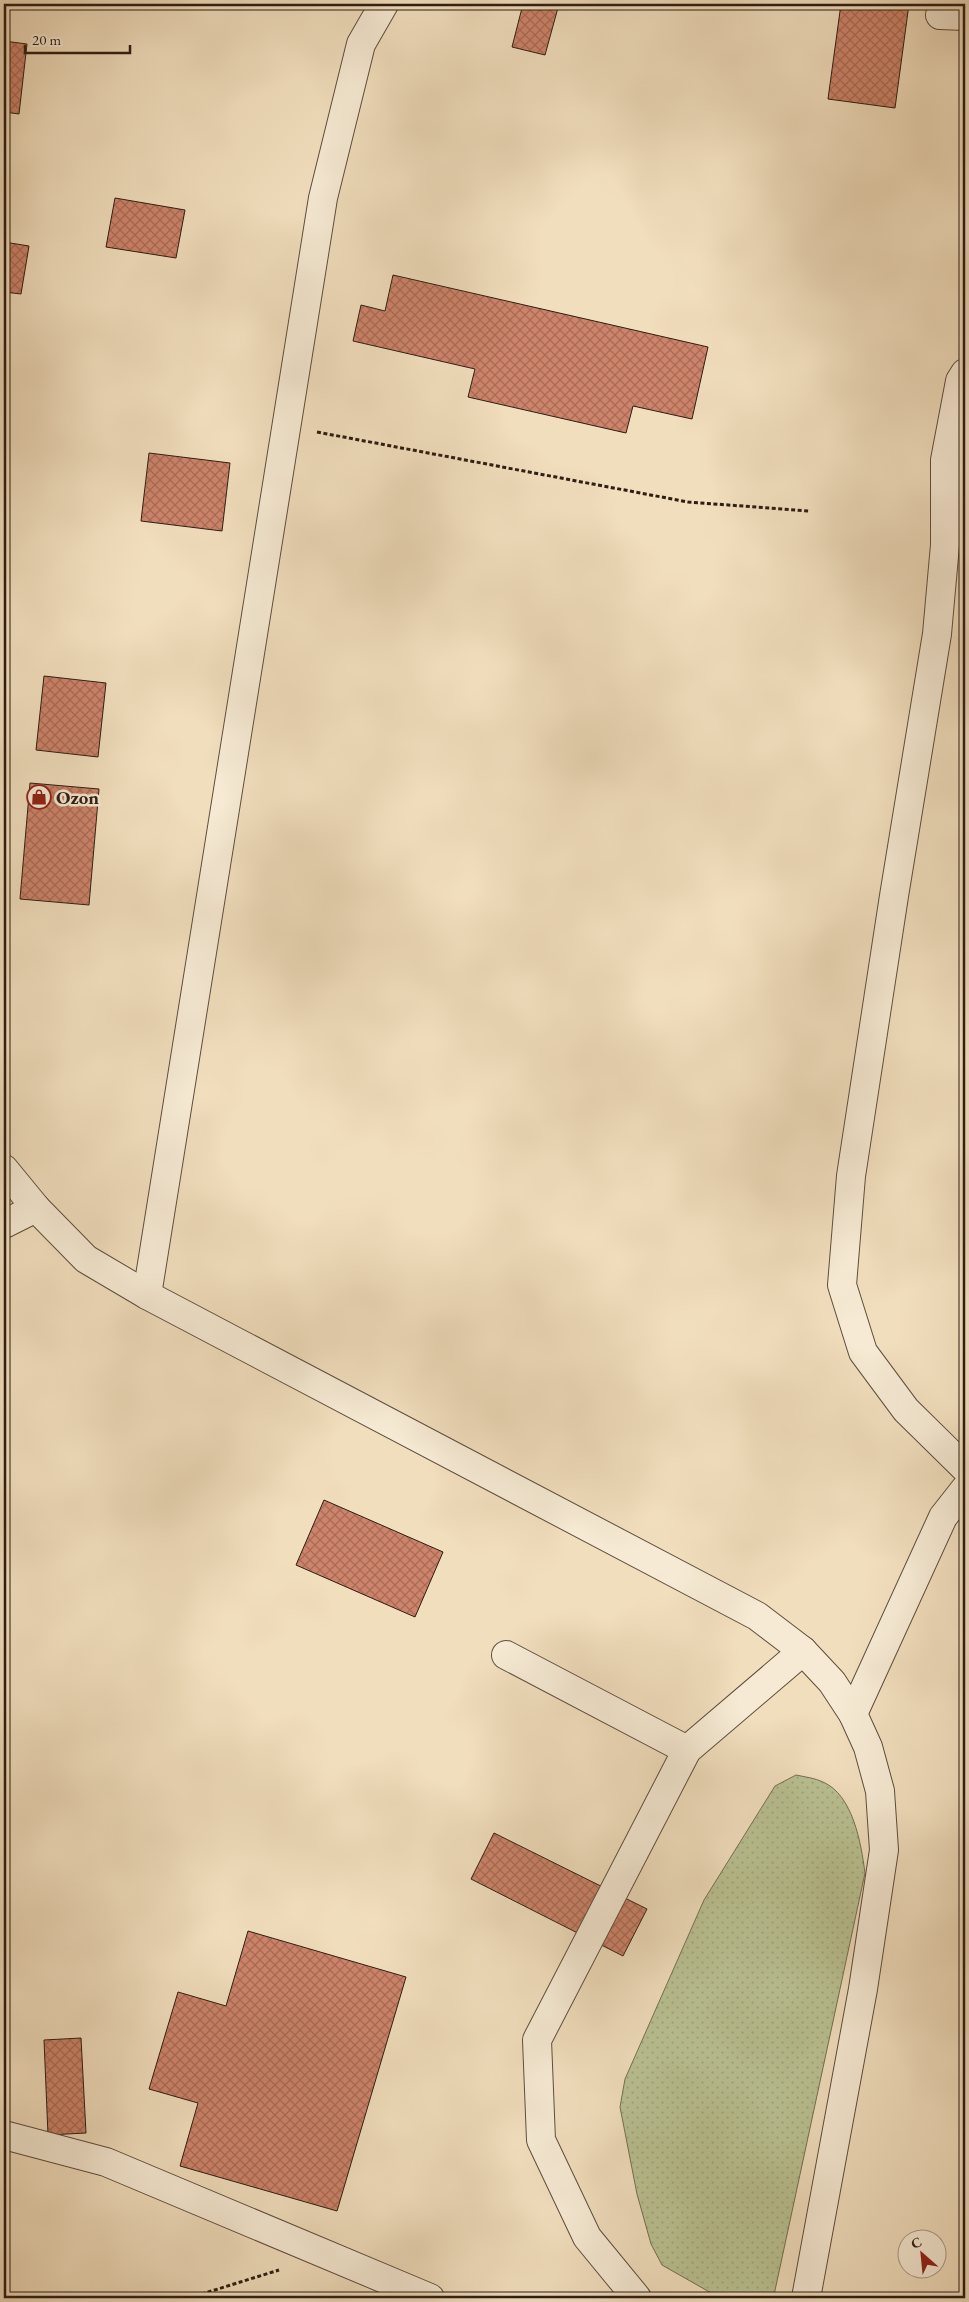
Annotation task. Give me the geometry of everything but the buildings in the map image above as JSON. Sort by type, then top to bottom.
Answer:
[{"type":"street","points":[[147,1296],[323,198],[361,44],[384,4]]},
{"type":"street","points":[[965,373],[960,381],[945,460],[945,545],[937,634],[851,1176],[842,1285],[863,1352],[906,1410],[965,1468]]},
{"type":"street","points":[[4,1169],[36,1208],[86,1259],[147,1296],[757,1616],[804,1650],[832,1682],[853,1714],[868,1747],[880,1791],[884,1850],[863,1989],[806,2298]]},
{"type":"street","points":[[4,1224],[36,1208]]},
{"type":"street","points":[[853,1714],[944,1517],[965,1489]]},
{"type":"street","points":[[637,2298],[587,2237],[541,2140],[537,2040],[687,1750],[804,1650]]},
{"type":"street","points":[[506,1655],[687,1750]]},
{"type":"street","points":[[4,2136],[106,2162],[430,2298]]},
{"type":"path","points":[[287,426],[688,502],[809,511]]},
{"type":"path","points":[[189,2298],[280,2270]]},
{"type":"green space","points":[[796,1775],[823,1782],[842,1797],[858,1834],[865,1873],[774,2295],[771,2298],[720,2298],[662,2265],[651,2244],[637,2194],[620,2107],[625,2079],[704,1900],[775,1786]]},
{"type":"place","name":"Ozon","points":[[39,797]]}]
